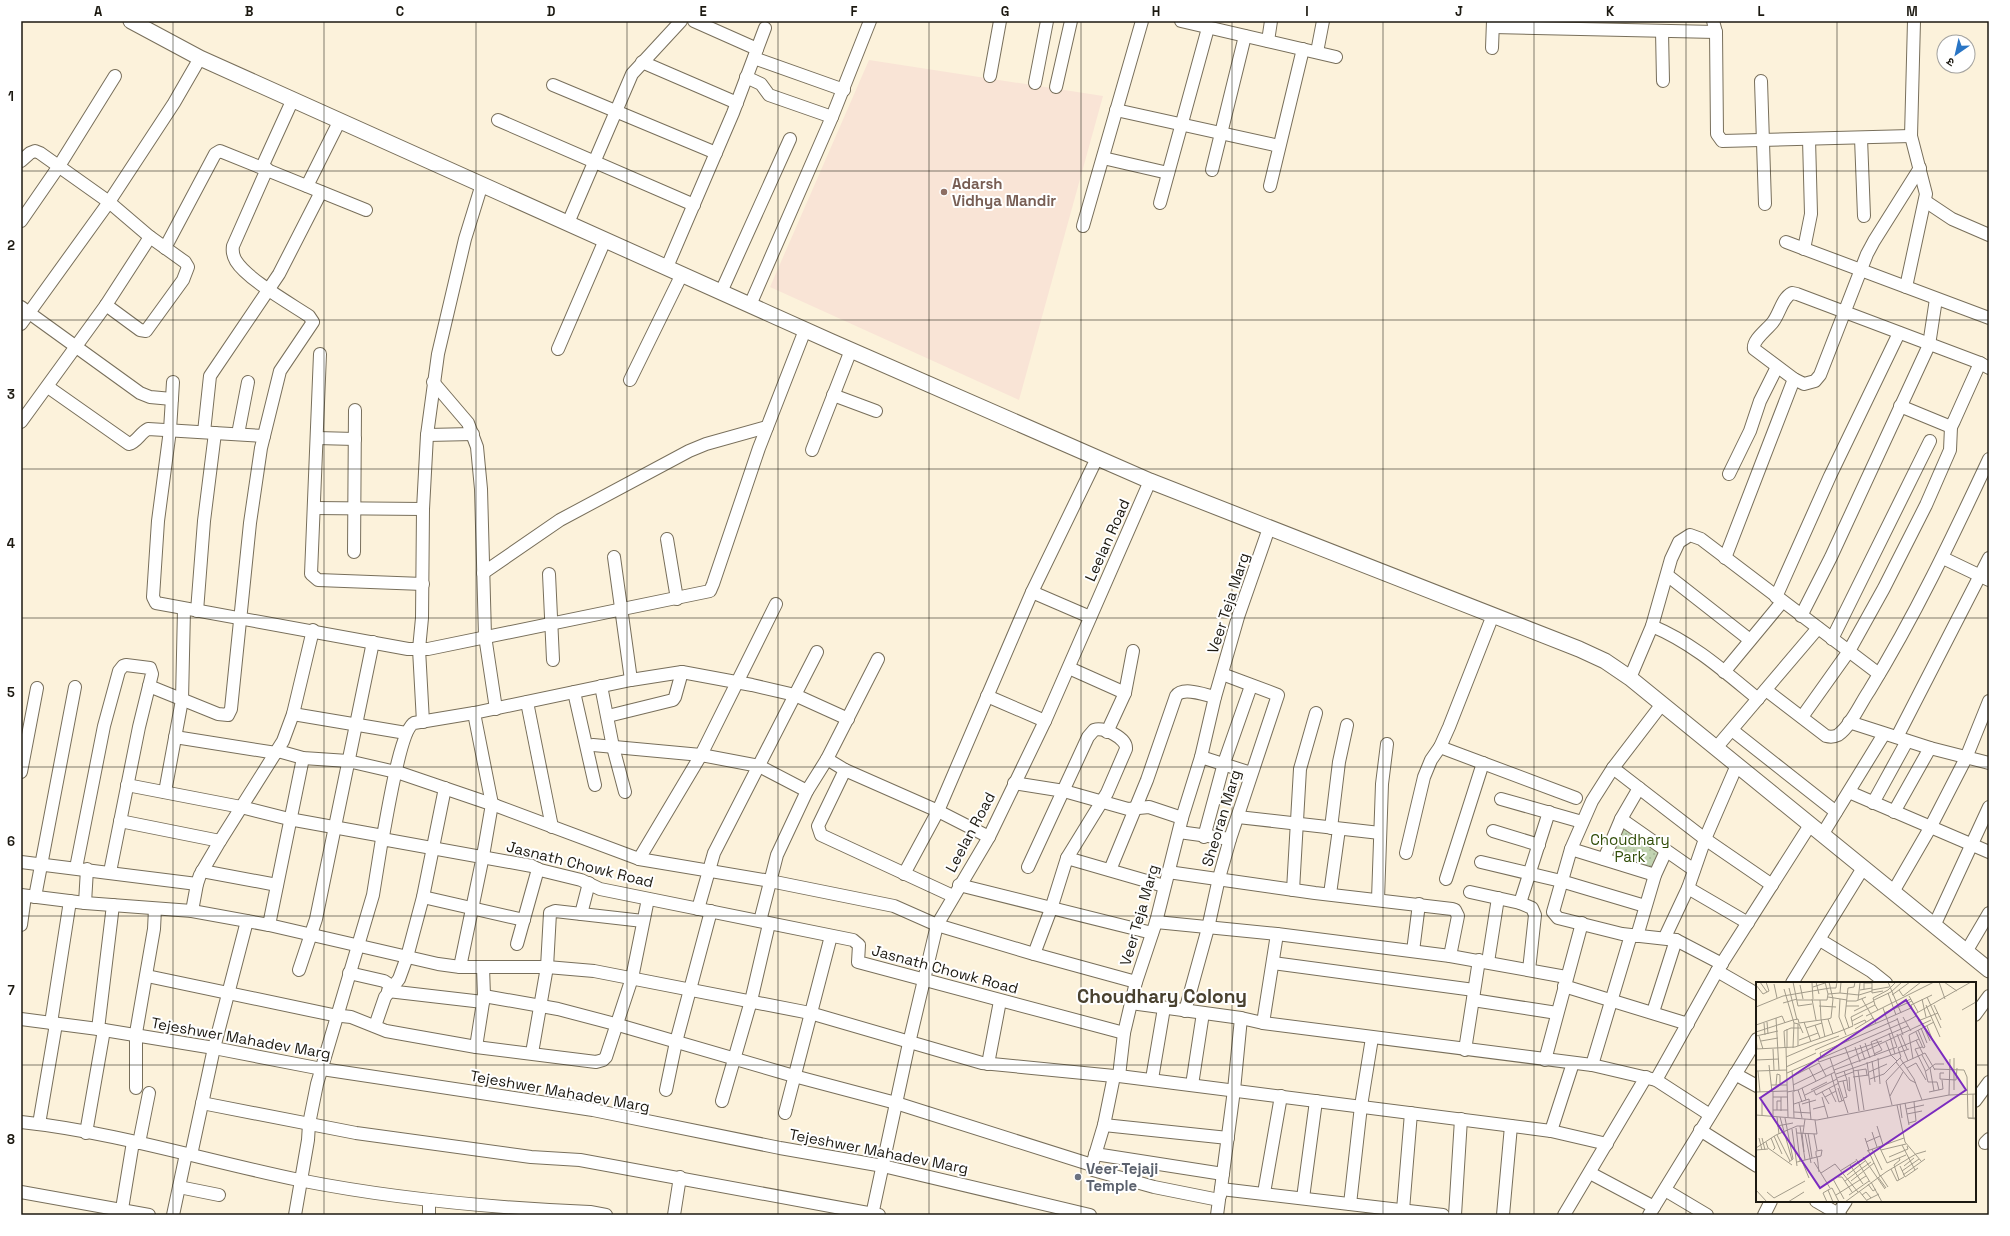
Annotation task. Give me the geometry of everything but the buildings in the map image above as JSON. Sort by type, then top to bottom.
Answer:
[{"type":"main road","points":[[131,21],[200,58],[805,330],[1097,458],[1150,481],[1580,649],[1605,661],[1630,678],[1989,970]]},
{"type":"street","points":[[568,223],[632,74],[680,21]]},
{"type":"street","points":[[694,21],[755,54],[844,90]]},
{"type":"street","points":[[750,305],[844,90],[870,21]]},
{"type":"street","points":[[990,76],[1000,21]]},
{"type":"street","points":[[1035,82],[1047,21]]},
{"type":"street","points":[[1056,87],[1071,21]]},
{"type":"street","points":[[1082,226],[1142,21]]},
{"type":"street","points":[[1268,41],[1271,21]]},
{"type":"street","points":[[1317,52],[1323,21]]},
{"type":"street","points":[[1906,287],[1926,201],[1925,186],[1914,153],[1911,136],[1914,21]]},
{"type":"street","points":[[1187,22],[1215,26],[1245,36],[1336,57]]},
{"type":"street","points":[[1492,48],[1493,24],[1583,25],[1662,31],[1715,26],[1718,137],[1726,142],[1911,136]]},
{"type":"street","points":[[1160,203],[1182,124],[1215,26]]},
{"type":"street","points":[[667,268],[737,103],[765,28]]},
{"type":"street","points":[[1662,31],[1663,81]]},
{"type":"street","points":[[1212,170],[1245,36]]},
{"type":"street","points":[[1270,186],[1303,49]]},
{"type":"street","points":[[21,324],[25,310],[109,202],[174,103],[200,58]]},
{"type":"street","points":[[642,62],[737,103]]},
{"type":"street","points":[[21,221],[59,166],[115,76]]},
{"type":"street","points":[[746,77],[761,84],[769,95],[832,117]]},
{"type":"street","points":[[1761,81],[1765,204]]},
{"type":"street","points":[[553,85],[716,153]]},
{"type":"street","points":[[149,686],[218,714],[225,716],[230,712],[242,618],[251,515],[257,467],[280,371],[313,322],[309,316],[268,289],[241,268],[236,261],[233,250],[293,99]]},
{"type":"street","points":[[1116,110],[1280,146]]},
{"type":"street","points":[[307,186],[340,120]]},
{"type":"street","points":[[498,120],[694,205]]},
{"type":"street","points":[[1861,138],[1864,216]]},
{"type":"street","points":[[721,292],[790,139]]},
{"type":"street","points":[[1804,249],[1811,220],[1809,139]]},
{"type":"street","points":[[21,161],[30,153],[36,151],[109,202],[150,237],[185,262],[188,267],[187,273],[151,326],[146,330],[140,330],[106,305]]},
{"type":"street","points":[[165,248],[217,152],[225,152],[366,210]]},
{"type":"street","points":[[1103,158],[1168,173]]},
{"type":"street","points":[[1802,717],[1849,651],[1884,588],[1926,505],[1950,450],[1951,427],[1984,366],[1899,333],[1846,313],[1797,294],[1788,295],[1775,320],[1753,346],[1756,353],[1794,379],[1804,384],[1815,380],[1820,375],[1846,313],[1861,271],[1874,241],[1920,168]]},
{"type":"street","points":[[423,722],[419,649],[423,584],[423,509],[427,435],[433,382],[465,239],[482,184]]},
{"type":"street","points":[[198,611],[210,432],[208,382],[210,376],[278,274],[321,192]]},
{"type":"street","points":[[1926,201],[1952,219],[1989,235]]},
{"type":"street","points":[[21,422],[48,387],[106,305],[150,237]]},
{"type":"street","points":[[558,349],[605,240]]},
{"type":"street","points":[[1786,242],[1989,318]]},
{"type":"street","points":[[630,380],[682,274]]},
{"type":"street","points":[[1801,616],[1831,557],[1929,345],[1936,299]]},
{"type":"street","points":[[25,310],[77,346],[140,393],[150,397],[172,399]]},
{"type":"street","points":[[173,382],[170,430],[158,522],[153,596],[154,600],[160,605],[419,649],[622,609],[709,595],[767,426],[805,330]]},
{"type":"street","points":[[1724,672],[1750,640],[1779,599],[1830,476],[1899,333]]},
{"type":"street","points":[[812,450],[851,350]]},
{"type":"street","points":[[320,354],[310,574],[314,579],[423,584]]},
{"type":"street","points":[[1730,474],[1750,432],[1760,401],[1777,367]]},
{"type":"street","points":[[1725,558],[1794,379]]},
{"type":"street","points":[[238,434],[248,382]]},
{"type":"street","points":[[433,382],[468,423],[477,447],[481,489],[482,573],[485,636],[496,709]]},
{"type":"street","points":[[48,387],[129,444],[135,442],[143,432],[148,429],[264,436]]},
{"type":"street","points":[[833,395],[876,411]]},
{"type":"street","points":[[1900,406],[1951,427]]},
{"type":"street","points":[[354,552],[356,410]]},
{"type":"street","points":[[482,573],[560,520],[689,451],[706,444],[767,426]]},
{"type":"street","points":[[427,435],[473,434]]},
{"type":"street","points":[[317,438],[356,439]]},
{"type":"street","points":[[1832,639],[1930,441]]},
{"type":"street","points":[[904,874],[938,811],[1032,592],[1097,458]]},
{"type":"street","points":[[1652,626],[1685,642],[1724,672],[1802,717],[1830,737],[1839,734],[1849,722],[1879,674],[1943,558],[1989,459]]},
{"type":"street","name":"Leelan Road","points":[[875,1214],[882,1165],[937,924],[989,837],[1045,721],[1150,481]]},
{"type":"street","points":[[314,508],[423,509]]},
{"type":"street","name":"Veer Teja Marg","points":[[1094,1160],[1116,1076],[1136,982],[1154,927],[1182,818],[1201,758],[1215,697],[1240,610],[1269,528]]},
{"type":"street","points":[[1630,678],[1652,626],[1671,559],[1679,542],[1690,536],[1701,539],[1879,674]]},
{"type":"street","points":[[666,539],[677,599]]},
{"type":"street","points":[[614,557],[631,680]]},
{"type":"street","points":[[1943,558],[1985,578]]},
{"type":"street","points":[[1873,803],[1948,635],[1985,578],[1989,558]]},
{"type":"street","points":[[549,574],[554,660]]},
{"type":"street","points":[[1667,576],[1750,640]]},
{"type":"street","points":[[1032,592],[1090,617]]},
{"type":"street","points":[[639,859],[701,755],[776,604]]},
{"type":"street","points":[[165,792],[182,700],[184,608]]},
{"type":"street","points":[[1406,852],[1424,777],[1431,760],[1440,747],[1456,713],[1493,615]]},
{"type":"street","points":[[1716,748],[1818,628]]},
{"type":"street","points":[[192,911],[196,884],[202,871],[277,752],[289,728],[313,630]]},
{"type":"street","points":[[299,970],[316,919],[373,642]]},
{"type":"street","points":[[1106,732],[1125,693],[1133,651]]},
{"type":"street","points":[[698,908],[708,872],[719,842],[817,652]]},
{"type":"street","points":[[722,1101],[751,1001],[770,881],[777,855],[807,791],[827,759],[878,659]]},
{"type":"street","points":[[84,903],[82,869],[104,726],[120,668],[126,665],[150,668],[152,672],[139,727],[110,872]]},
{"type":"street","points":[[1069,668],[1125,693]]},
{"type":"street","points":[[608,716],[673,700],[682,672]]},
{"type":"street","points":[[128,785],[241,807],[289,819],[383,836],[396,772],[406,733],[410,725],[474,714],[631,680],[682,672],[795,695],[848,719]]},
{"type":"street","name":"Sheoran Marg","points":[[1186,1010],[1230,839],[1278,695],[1222,674]]},
{"type":"street","points":[[601,686],[613,747],[625,792]]},
{"type":"street","points":[[1204,837],[1224,763],[1251,686]]},
{"type":"street","points":[[21,925],[27,896],[40,864],[75,687]]},
{"type":"street","points":[[21,772],[37,688]]},
{"type":"street","points":[[1110,870],[1147,780],[1176,696],[1178,693],[1185,691],[1215,697]]},
{"type":"street","points":[[574,692],[596,785]]},
{"type":"street","points":[[987,696],[1045,721]]},
{"type":"street","points":[[1893,892],[1930,828],[1966,758],[1989,701]]},
{"type":"street","points":[[527,702],[552,827]]},
{"type":"street","points":[[1662,704],[1598,789],[1571,849],[1553,912],[1558,918],[1634,936],[1670,938],[1720,967],[1756,993]]},
{"type":"street","points":[[1293,890],[1298,825],[1300,769],[1316,713]]},
{"type":"street","points":[[293,714],[406,733]]},
{"type":"street","points":[[460,967],[492,804],[474,714]]},
{"type":"street","points":[[1849,722],[1930,748],[1989,763]]},
{"type":"street","points":[[1330,894],[1339,762],[1347,725]]},
{"type":"street","points":[[1028,868],[1088,737],[1098,729],[1120,738],[1126,745],[1103,801],[1067,858],[1051,909],[1034,954]]},
{"type":"street","points":[[1732,730],[1836,812]]},
{"type":"street","points":[[1822,835],[1884,734]]},
{"type":"street","points":[[175,737],[277,752],[302,758],[348,761],[396,772],[492,804],[639,859],[708,872],[770,881],[894,906],[937,924],[1034,954],[1136,982]]},
{"type":"street","points":[[1378,899],[1382,784],[1387,744]]},
{"type":"street","points":[[593,745],[701,755],[759,766],[807,791]]},
{"type":"street","points":[[1440,747],[1576,798]]},
{"type":"street","points":[[1894,812],[1930,748]]},
{"type":"street","points":[[269,925],[302,758]]},
{"type":"street","points":[[1201,758],[1224,763],[1251,773]]},
{"type":"street","points":[[827,759],[845,770],[938,811],[989,837]]},
{"type":"street","points":[[1446,879],[1483,764]]},
{"type":"street","points":[[1653,1012],[1670,938],[1705,839],[1737,765]]},
{"type":"street","points":[[1613,768],[1705,839],[1772,885]]},
{"type":"street","points":[[845,770],[818,826],[818,831],[825,837],[953,896]]},
{"type":"street","points":[[1014,783],[1064,790],[1128,808],[1149,807],[1182,818]]},
{"type":"street","points":[[375,1026],[390,989],[399,979],[406,957],[423,897],[445,788]]},
{"type":"street","points":[[1604,859],[1621,819],[1639,788]]},
{"type":"street","points":[[1849,792],[1989,852]]},
{"type":"street","points":[[1501,799],[1582,822]]},
{"type":"street","points":[[1934,926],[1989,807]]},
{"type":"street","points":[[1520,903],[1550,812]]},
{"type":"street","points":[[1238,817],[1298,825],[1380,833]]},
{"type":"street","points":[[1621,819],[1694,870]]},
{"type":"street","points":[[120,822],[220,841]]},
{"type":"street","points":[[1564,1215],[1607,1144],[1688,1024],[1720,967],[1810,825]]},
{"type":"street","points":[[1493,831],[1539,845]]},
{"type":"street","points":[[1179,832],[1204,837],[1230,839]]},
{"type":"street","name":"Jasnath Chowk Road","points":[[295,1215],[308,1140],[309,1124],[336,1015],[373,895],[382,839],[532,866],[589,883],[600,889],[853,940],[857,942],[860,948],[858,962],[1124,1033]]},
{"type":"street","points":[[1571,849],[1655,875]]},
{"type":"street","points":[[1592,1065],[1611,999],[1655,875],[1666,851]]},
{"type":"street","points":[[1067,858],[1164,886]]},
{"type":"street","points":[[21,862],[196,884]]},
{"type":"street","points":[[1482,862],[1561,881],[1645,906]]},
{"type":"street","points":[[1793,982],[1820,940],[1863,868]]},
{"type":"street","points":[[517,944],[538,869]]},
{"type":"street","points":[[202,871],[277,885]]},
{"type":"street","points":[[1168,872],[1219,878],[1293,890],[1452,908],[1458,912],[1458,916],[1450,956]]},
{"type":"street","points":[[581,914],[589,883]]},
{"type":"street","points":[[959,885],[1051,909],[1154,927],[1208,928],[1277,934],[1484,961],[1529,970],[1565,981],[1611,999],[1688,1024]]},
{"type":"street","points":[[1688,888],[1748,923]]},
{"type":"street","points":[[1470,892],[1520,903],[1532,908],[1534,912],[1529,970]]},
{"type":"street","points":[[27,896],[84,903],[192,911],[269,925],[406,957],[460,967],[547,967],[594,971],[810,1013],[909,1043],[988,1064],[1152,1079],[1410,1112],[1551,1131],[1607,1144]]},
{"type":"street","points":[[423,897],[524,920]]},
{"type":"street","points":[[1465,1050],[1474,995],[1484,961],[1498,898]]},
{"type":"street","points":[[147,976],[351,1017],[386,1031],[476,1047],[600,1062],[606,1057],[615,1024],[632,978],[648,899]]},
{"type":"street","points":[[39,1124],[70,901]]},
{"type":"street","points":[[1412,951],[1419,904]]},
{"type":"street","points":[[86,1133],[101,1029],[113,905]]},
{"type":"street","points":[[136,1088],[136,1035],[147,976],[154,929],[155,909]]},
{"type":"street","points":[[532,1053],[547,967],[550,913],[555,911],[643,921]]},
{"type":"street","points":[[666,1090],[676,1042],[711,911]]},
{"type":"street","points":[[1966,952],[1989,913]]},
{"type":"street","points":[[173,1215],[179,1187],[202,1103],[228,993],[248,921]]},
{"type":"street","points":[[1545,1060],[1565,981],[1582,923]]},
{"type":"street","points":[[1263,1023],[1274,963],[1277,934]]},
{"type":"street","points":[[785,1113],[831,936]]},
{"type":"street","points":[[1820,940],[1871,971],[1883,982]]},
{"type":"street","points":[[1274,963],[1474,995],[1558,1012]]},
{"type":"street","points":[[476,1047],[483,999],[483,967]]},
{"type":"street","points":[[349,973],[384,981],[390,989],[539,1006],[615,1024],[734,1060],[896,1103],[1094,1160],[1223,1174]]},
{"type":"street","points":[[1976,1014],[1989,996]]},
{"type":"street","points":[[988,1064],[1000,1001]]},
{"type":"street","points":[[1131,1003],[1372,1038],[1573,1064],[1592,1065],[1651,1079],[1710,1114]]},
{"type":"street","points":[[1152,1079],[1164,1008]]},
{"type":"street","points":[[1192,1085],[1203,1013]]},
{"type":"street","points":[[1216,1215],[1228,1138],[1241,1018]]},
{"type":"street","name":"Tejeshwer Mahadev Marg","points":[[21,1019],[101,1029],[214,1048],[322,1069],[593,1110],[780,1148],[882,1165],[1090,1215]]},
{"type":"street","points":[[1350,1204],[1361,1106],[1372,1038]]},
{"type":"street","points":[[1590,1173],[1652,1211],[1700,1130],[1756,1041]]},
{"type":"street","points":[[1551,1131],[1573,1064]]},
{"type":"street","points":[[1735,1074],[1756,1085]]},
{"type":"street","points":[[1976,1100],[1989,1082]]},
{"type":"street","points":[[122,1212],[136,1143],[149,1093]]},
{"type":"street","points":[[1264,1194],[1281,1096]]},
{"type":"street","points":[[1303,1198],[1316,1101]]},
{"type":"street","points":[[202,1103],[356,1133],[523,1156],[580,1160],[680,1177],[875,1214]]},
{"type":"street","points":[[1404,1210],[1410,1112]]},
{"type":"street","points":[[1455,1215],[1461,1119]]},
{"type":"street","points":[[21,1122],[39,1124],[136,1143],[300,1180],[429,1200],[590,1212],[606,1215]]},
{"type":"street","points":[[1104,1125],[1228,1138]]},
{"type":"street","points":[[1503,1215],[1511,1126]]},
{"type":"street","points":[[1700,1130],[1756,1165]]},
{"type":"street","points":[[1094,1160],[1094,1170],[1114,1177],[1220,1195],[1264,1194],[1443,1215]]},
{"type":"street","points":[[674,1215],[680,1177]]},
{"type":"street","points":[[179,1187],[219,1195]]},
{"type":"street","points":[[1665,1190],[1707,1215]]},
{"type":"street","points":[[21,1192],[122,1212],[149,1215]]},
{"type":"street","points":[[429,1200],[429,1215]]},
{"type":"street","points":[[1764,1215],[1770,1202]]},
{"type":"street","points":[[1818,1202],[1839,1214],[1845,1202]]},
{"type":"shaded area","name":"Adarsh Vidhya Mandir","points":[[869,60],[1103,96],[1019,400],[770,287]]},
{"type":"green space","name":"Choudhary Park","points":[[1621,819],[1666,851],[1655,875],[1604,859]]},
{"type":"place","name":"Adarsh Vidhya Mandir","points":[[944,192]]},
{"type":"place","name":"Veer Tejaji Temple","points":[[1078,1177]]},
{"type":"district","name":"Choudhary Colony","points":[[1162,996]]}]
